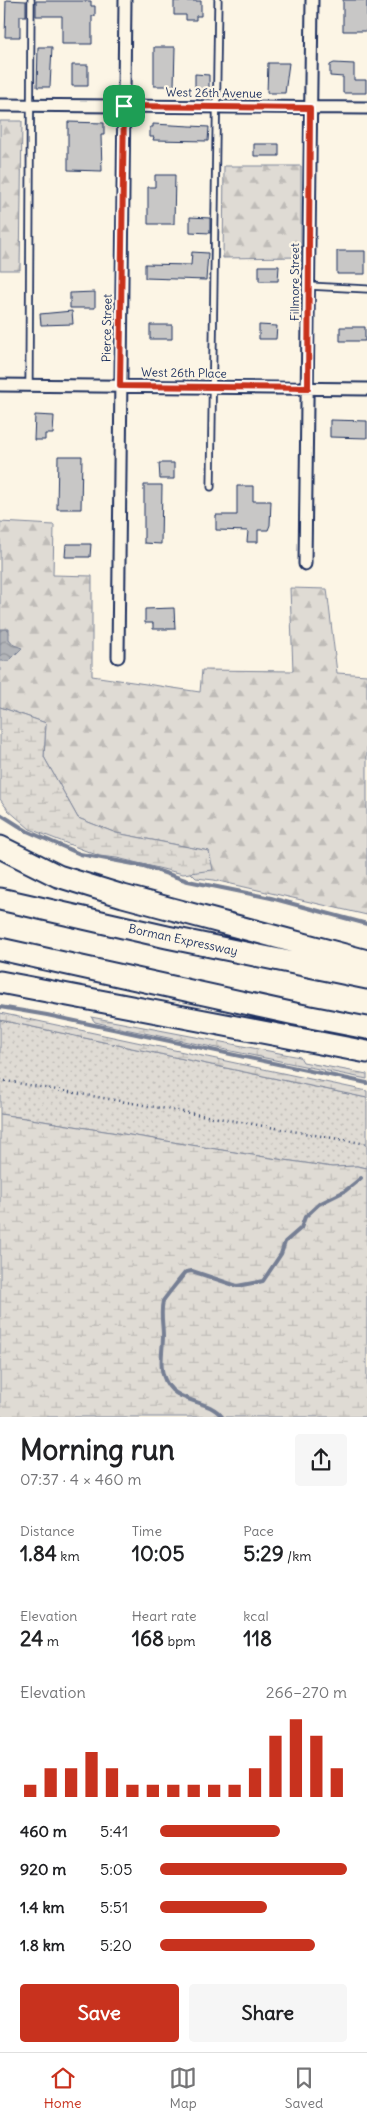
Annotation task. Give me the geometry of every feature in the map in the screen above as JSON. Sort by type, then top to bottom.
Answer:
[{"type":"highway","points":[[0,848],[58,876],[367,960]]},
{"type":"highway","name":"Borman Expressway","points":[[0,899],[168,937],[367,978]]},
{"type":"highway","points":[[0,949],[367,1028]]},
{"type":"highway","points":[[0,982],[367,1052]]},
{"type":"street","name":"Pierce Street","points":[[118,657],[124,0]]},
{"type":"street","name":"Fillmore Street","points":[[305,564],[312,0]]},
{"type":"street","name":"West 26th Avenue","points":[[0,105],[367,108]]},
{"type":"street","name":"West 26th Place","points":[[0,385],[367,389]]},
{"type":"lane","points":[[29,386],[31,0]]},
{"type":"lane","points":[[211,488],[218,0]]},
{"type":"lane","points":[[308,286],[367,289]]},
{"type":"path","points":[[0,1080],[367,1144]]},
{"type":"green space","points":[[0,121],[22,121],[20,270],[0,270]]},
{"type":"green space","points":[[224,166],[301,166],[301,257],[223,258]]},
{"type":"green space","points":[[0,522],[54,525],[53,575],[92,576],[92,676],[200,692],[202,670],[293,671],[290,588],[327,589],[337,673],[367,675],[367,915],[214,880],[196,878],[190,872],[198,871],[209,851],[116,833],[78,818],[44,757],[46,723],[0,707]]},
{"type":"green space","points":[[0,707],[46,723],[44,757],[78,818],[116,833],[209,851],[213,870],[183,874],[117,858],[99,856],[30,829],[8,810],[0,799]]},
{"type":"green space","points":[[0,1013],[367,1091],[367,1098],[0,1020]]},
{"type":"green space","points":[[91,1017],[300,1057],[303,1062],[367,1074],[367,1079],[120,1028],[95,1022]]},
{"type":"green space","points":[[0,1020],[367,1098],[367,1168],[357,1166],[332,1167],[0,1114]]},
{"type":"green space","points":[[0,1114],[332,1167],[357,1166],[367,1168],[367,1417],[0,1417]]},
{"type":"water","points":[[0,629],[9,629],[9,639],[14,645],[22,648],[9,661],[0,661]]},
{"type":"building","points":[[6,0],[26,1],[26,16],[20,16],[20,37],[5,37]]},
{"type":"building","points":[[343,0],[367,0],[367,31],[343,31]]},
{"type":"building","points":[[36,1],[91,1],[91,6],[95,6],[95,16],[92,16],[92,44],[62,44],[62,16],[36,16]]},
{"type":"building","points":[[174,1],[201,1],[201,16],[196,16],[196,20],[186,20],[186,15],[174,15]]},
{"type":"building","points":[[38,47],[52,47],[50,87],[37,87]]},
{"type":"building","points":[[154,47],[175,47],[174,86],[154,86]]},
{"type":"building","points":[[268,63],[289,63],[285,93],[267,93]]},
{"type":"building","points":[[334,63],[354,64],[354,80],[366,80],[366,93],[343,93],[343,77],[330,76],[330,65]]},
{"type":"building","points":[[72,65],[88,65],[88,86],[72,86]]},
{"type":"building","points":[[195,74],[209,75],[209,90],[195,90]]},
{"type":"building","points":[[68,122],[104,123],[104,135],[101,135],[102,171],[68,170]]},
{"type":"building","points":[[153,124],[209,127],[208,141],[153,140],[154,137],[150,137],[150,127],[153,127]]},
{"type":"building","points":[[254,144],[279,144],[279,156],[254,156]]},
{"type":"building","points":[[155,175],[175,175],[174,224],[148,224],[148,187],[155,187]]},
{"type":"building","points":[[190,217],[210,218],[210,233],[190,232]]},
{"type":"building","points":[[337,251],[365,251],[365,274],[337,274]]},
{"type":"building","points":[[192,252],[208,253],[206,280],[145,278],[145,264],[191,265]]},
{"type":"building","points":[[259,266],[279,266],[278,281],[259,281]]},
{"type":"building","points":[[95,292],[95,308],[70,308],[70,293]]},
{"type":"building","points":[[72,311],[73,324],[41,325],[40,314]]},
{"type":"building","points":[[150,325],[172,325],[172,339],[150,339]]},
{"type":"building","points":[[259,325],[277,326],[276,339],[259,339]]},
{"type":"building","points":[[340,327],[365,327],[365,341],[340,341]]},
{"type":"building","points":[[35,415],[54,416],[53,434],[45,434],[45,440],[34,440]]},
{"type":"building","points":[[330,420],[367,421],[367,438],[330,437]]},
{"type":"building","points":[[58,456],[82,456],[81,509],[57,509]]},
{"type":"building","points":[[159,463],[174,463],[174,479],[160,479]]},
{"type":"building","points":[[144,485],[162,485],[161,544],[144,543]]},
{"type":"building","points":[[237,486],[253,486],[253,501],[271,501],[270,525],[268,530],[258,530],[258,542],[247,542],[248,531],[216,530],[216,515],[237,515]]},
{"type":"building","points":[[66,544],[91,544],[90,557],[65,557]]},
{"type":"building","points":[[174,608],[175,629],[153,629],[153,623],[145,623],[145,609]]},
{"type":"waterway","points":[[0,814],[27,831],[80,854],[144,866],[188,881],[271,898],[367,924]]},
{"type":"waterway","points":[[0,1007],[47,1015],[367,1083]]},
{"type":"waterway","points":[[222,1417],[211,1408],[177,1394],[167,1384],[162,1371],[163,1301],[186,1272],[192,1271],[237,1286],[263,1281],[281,1254],[285,1242],[301,1228],[305,1217],[319,1204],[345,1191],[361,1178]]},
{"type":"route","points":[[124,106],[310,108],[308,388],[120,386],[124,106]]}]
